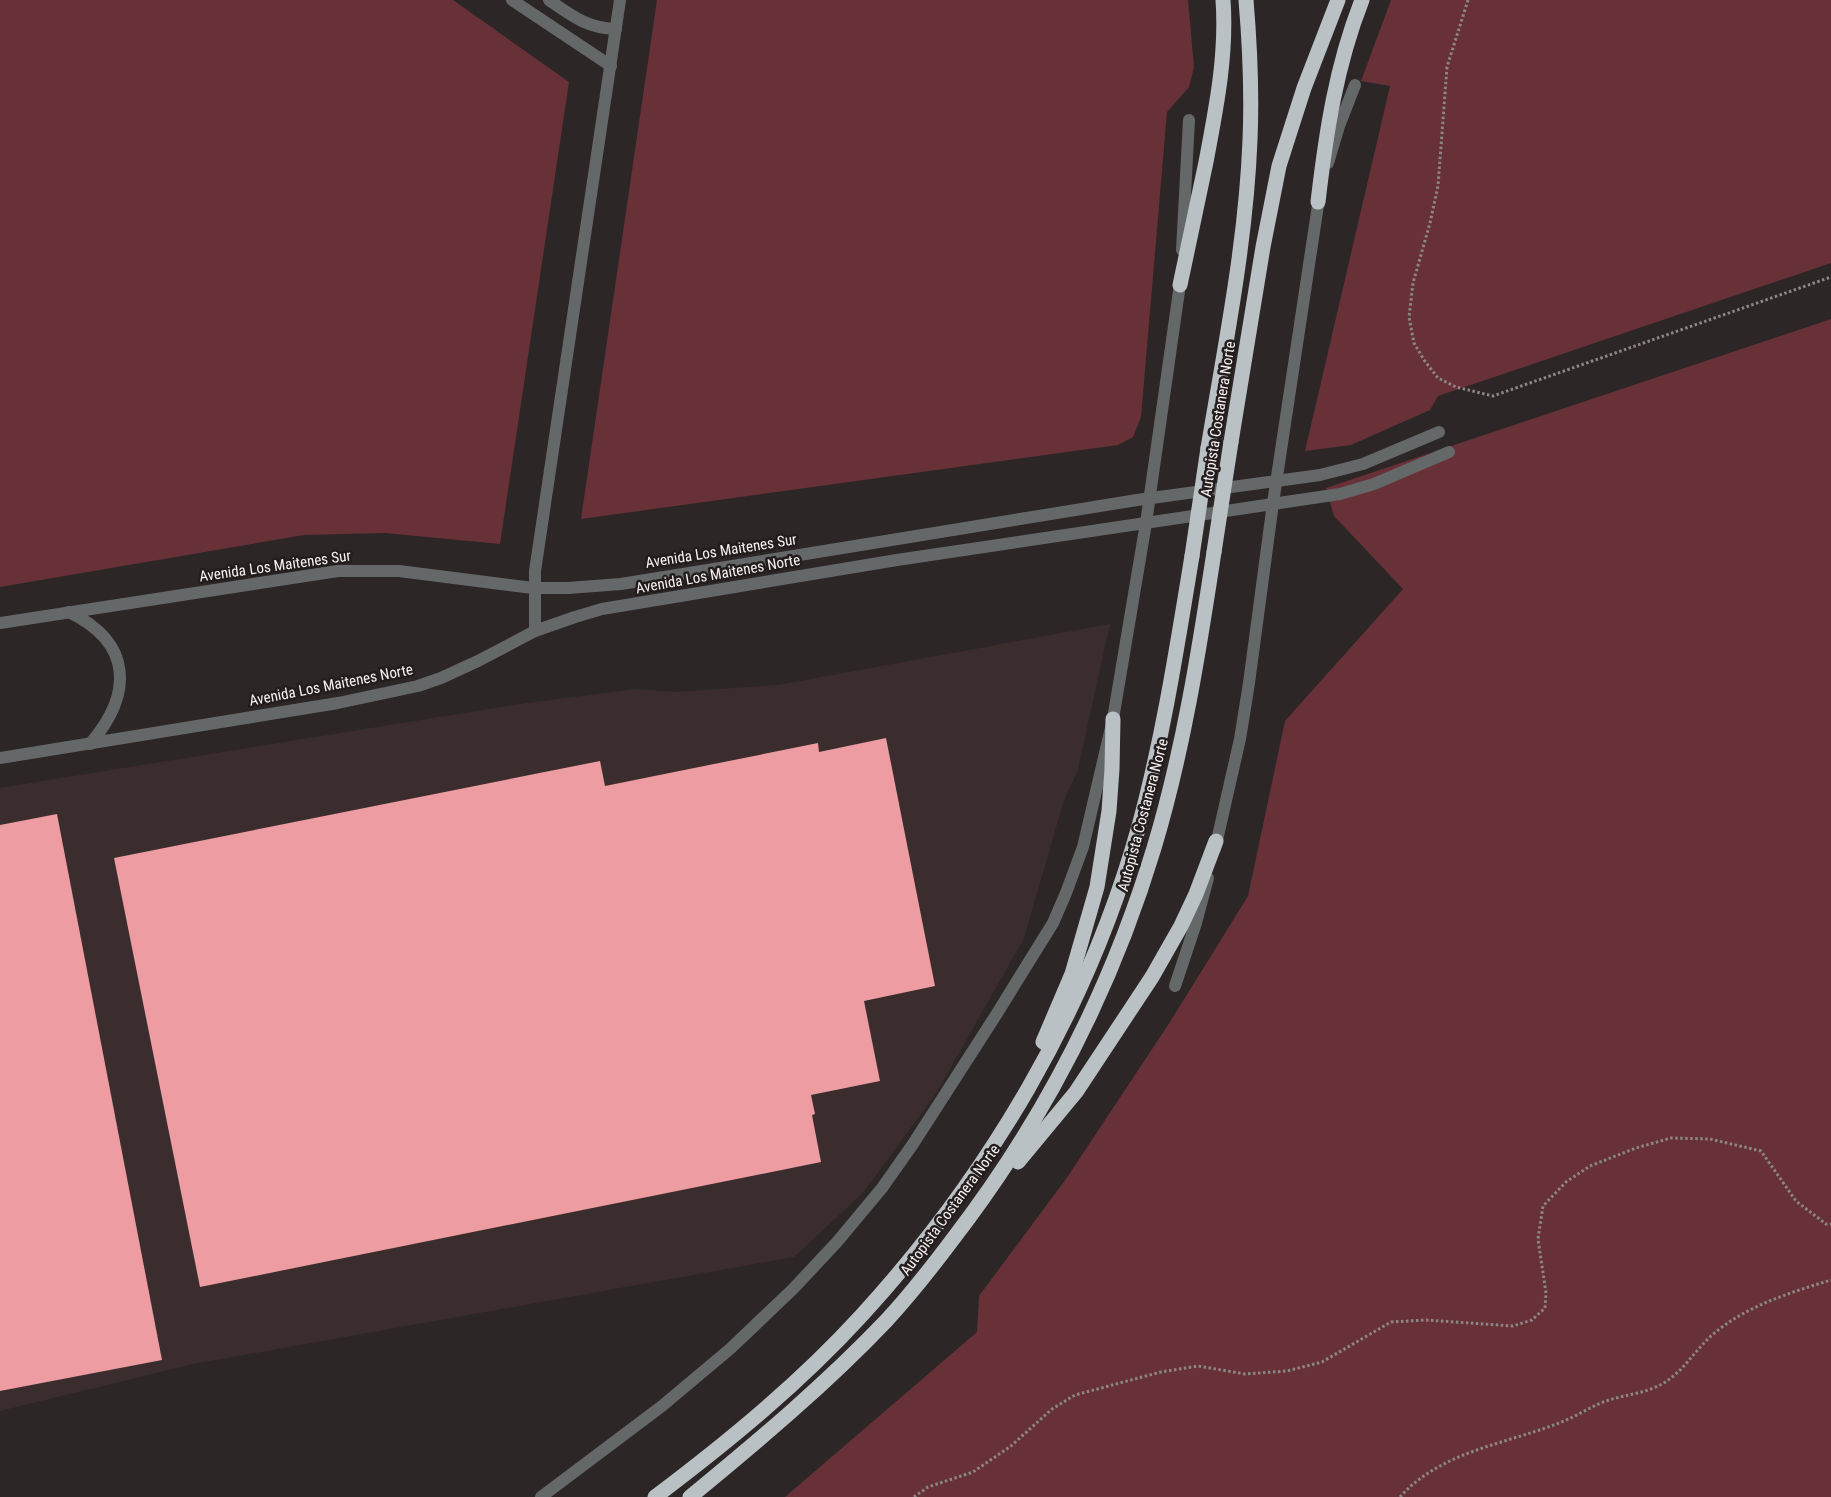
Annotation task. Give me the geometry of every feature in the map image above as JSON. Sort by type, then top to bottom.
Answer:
[{"type":"highway","points":[[1180,286],[1219,88],[1224,41],[1224,0]]},
{"type":"highway","name":"Autopista Costanera Norte","points":[[655,1497],[697,1465],[782,1393],[860,1317],[938,1224],[978,1169],[1015,1112],[1066,1017],[1106,922],[1130,856],[1151,776],[1170,685],[1236,279],[1248,175],[1251,113],[1246,0]]},
{"type":"highway","name":"Autopista Costanera Norte","points":[[690,1497],[782,1421],[854,1354],[910,1293],[988,1194],[1027,1134],[1065,1066],[1106,980],[1136,905],[1159,830],[1180,746],[1202,628],[1263,247],[1279,166],[1306,80],[1338,0]]},
{"type":"highway","points":[[1318,202],[1333,93],[1342,56],[1362,0]]},
{"type":"highway","points":[[1015,1112],[1030,1070],[1072,974],[1097,887],[1109,811],[1112,769],[1112,719]]},
{"type":"highway","points":[[988,1194],[1047,1129],[1076,1092],[1136,1004],[1181,926],[1196,894],[1216,841]]},
{"type":"street","points":[[512,0],[611,66]]},
{"type":"street","points":[[549,0],[588,24],[601,28],[616,29]]},
{"type":"street","points":[[535,631],[534,571],[620,0]]},
{"type":"street","points":[[1175,986],[1196,923],[1228,797],[1242,730],[1273,504],[1318,202],[1339,126],[1355,86]]},
{"type":"street","points":[[541,1497],[662,1406],[730,1349],[818,1264],[882,1188],[947,1092],[1053,923],[1083,848],[1112,719],[1146,523],[1180,286],[1189,120]]},
{"type":"street","name":"Avenida Los Maitenes Sur","points":[[0,623],[347,571],[398,571],[533,588],[568,588],[621,584],[1150,498],[1343,471],[1439,432]]},
{"type":"street","name":"Avenida Los Maitenes Norte","points":[[0,758],[338,703],[418,686],[478,661],[535,631],[602,610],[897,560],[1354,491],[1449,452]]},
{"type":"street","points":[[894,539],[897,560]]},
{"type":"street","points":[[69,612],[90,624],[109,642],[114,652],[120,676],[120,687],[114,708],[102,730],[90,744]]},
{"type":"path","points":[[1468,0],[1447,67],[1438,186],[1413,283],[1409,317],[1414,343],[1438,378],[1456,387],[1493,396],[1831,277]]},
{"type":"path","points":[[914,1497],[928,1487],[972,1472],[1010,1446],[1052,1409],[1075,1395],[1161,1372],[1198,1366],[1245,1374],[1287,1371],[1322,1362],[1391,1322],[1426,1320],[1513,1326],[1532,1320],[1545,1308],[1546,1293],[1538,1239],[1543,1206],[1566,1182],[1590,1166],[1636,1148],[1671,1138],[1710,1139],[1761,1152],[1796,1201],[1826,1224],[1831,1224]]},
{"type":"path","points":[[1400,1497],[1407,1489],[1440,1465],[1469,1452],[1564,1421],[1606,1401],[1659,1386],[1680,1371],[1698,1347],[1718,1330],[1741,1315],[1757,1306],[1831,1280]]},
{"type":"shaded area","points":[[0,0],[453,0],[569,82],[500,544],[385,533],[304,535],[0,587]]},
{"type":"shaded area","points":[[657,0],[1188,0],[1194,67],[1189,87],[1167,112],[1141,417],[1133,437],[1118,445],[581,519]]},
{"type":"shaded area","points":[[1391,0],[1831,0],[1831,263],[1438,396],[1430,410],[1351,445],[1305,451],[1390,86],[1361,81]]},
{"type":"shaded area","points":[[1831,319],[1831,1497],[785,1497],[977,1332],[979,1296],[1066,1179],[1170,1022],[1248,896],[1285,721],[1403,589],[1334,516],[1326,488]]},
{"type":"shaded area","points":[[1110,624],[1077,773],[1064,800],[1024,938],[937,1092],[863,1193],[794,1257],[193,1364],[0,1411],[0,788],[520,704],[636,689],[675,692],[778,685]]},
{"type":"building","points":[[886,738],[935,986],[864,1001],[880,1081],[811,1095],[815,1114],[812,1115],[821,1162],[200,1287],[114,858],[600,761],[605,786],[818,743],[819,752]]},
{"type":"building","points":[[57,814],[162,1360],[0,1391],[0,825]]}]
